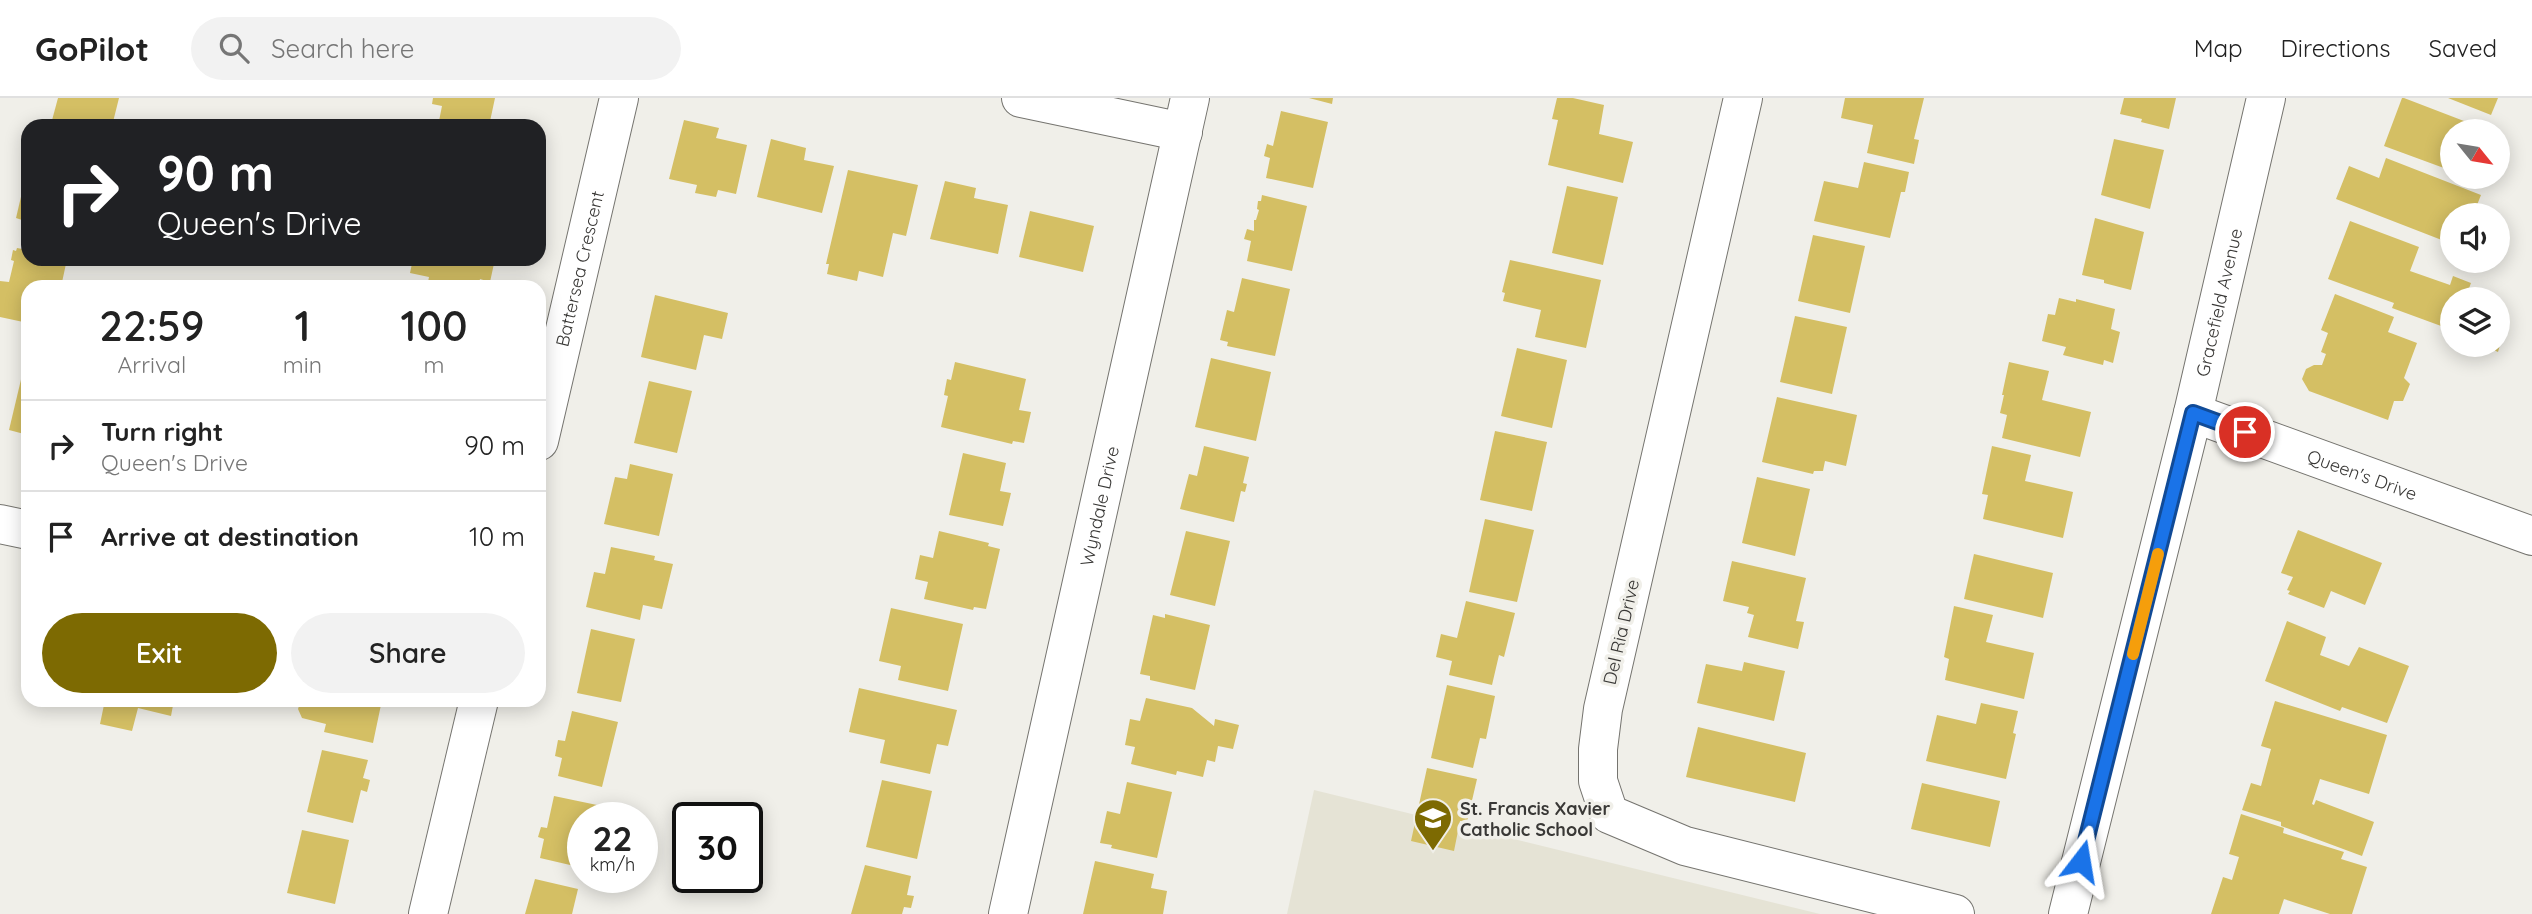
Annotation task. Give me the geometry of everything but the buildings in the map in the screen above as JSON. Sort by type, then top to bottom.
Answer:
[{"type":"street","name":"Battersea Crescent","points":[[546,411],[618,98]]},
{"type":"street","points":[[1021,98],[1187,115]]},
{"type":"street","name":"Del Ria Drive","points":[[1743,98],[1603,709],[1598,749],[1598,781],[1609,814],[1685,846],[1955,914]]},
{"type":"street","name":"Gracefield Avenue","points":[[2068,914],[2193,413],[2266,98]]},
{"type":"street","name":"Wyndale Drive","points":[[1008,914],[1187,115]]},
{"type":"street","name":"Queen's Drive","points":[[2193,413],[2532,536]]},
{"type":"street","points":[[0,524],[21,528]]},
{"type":"street","points":[[428,914],[477,707]]},
{"type":"shaded area","name":"St. Francis Xavier Catholic School","points":[[1314,790],[1820,914],[1287,914]]},
{"type":"slow traffic","points":[[2133,654],[2158,554]]},
{"type":"place","name":"St. Francis Xavier Catholic School","points":[[1433,852]]},
{"type":"route","points":[[2081,861],[2193,413],[2245,432]]}]
